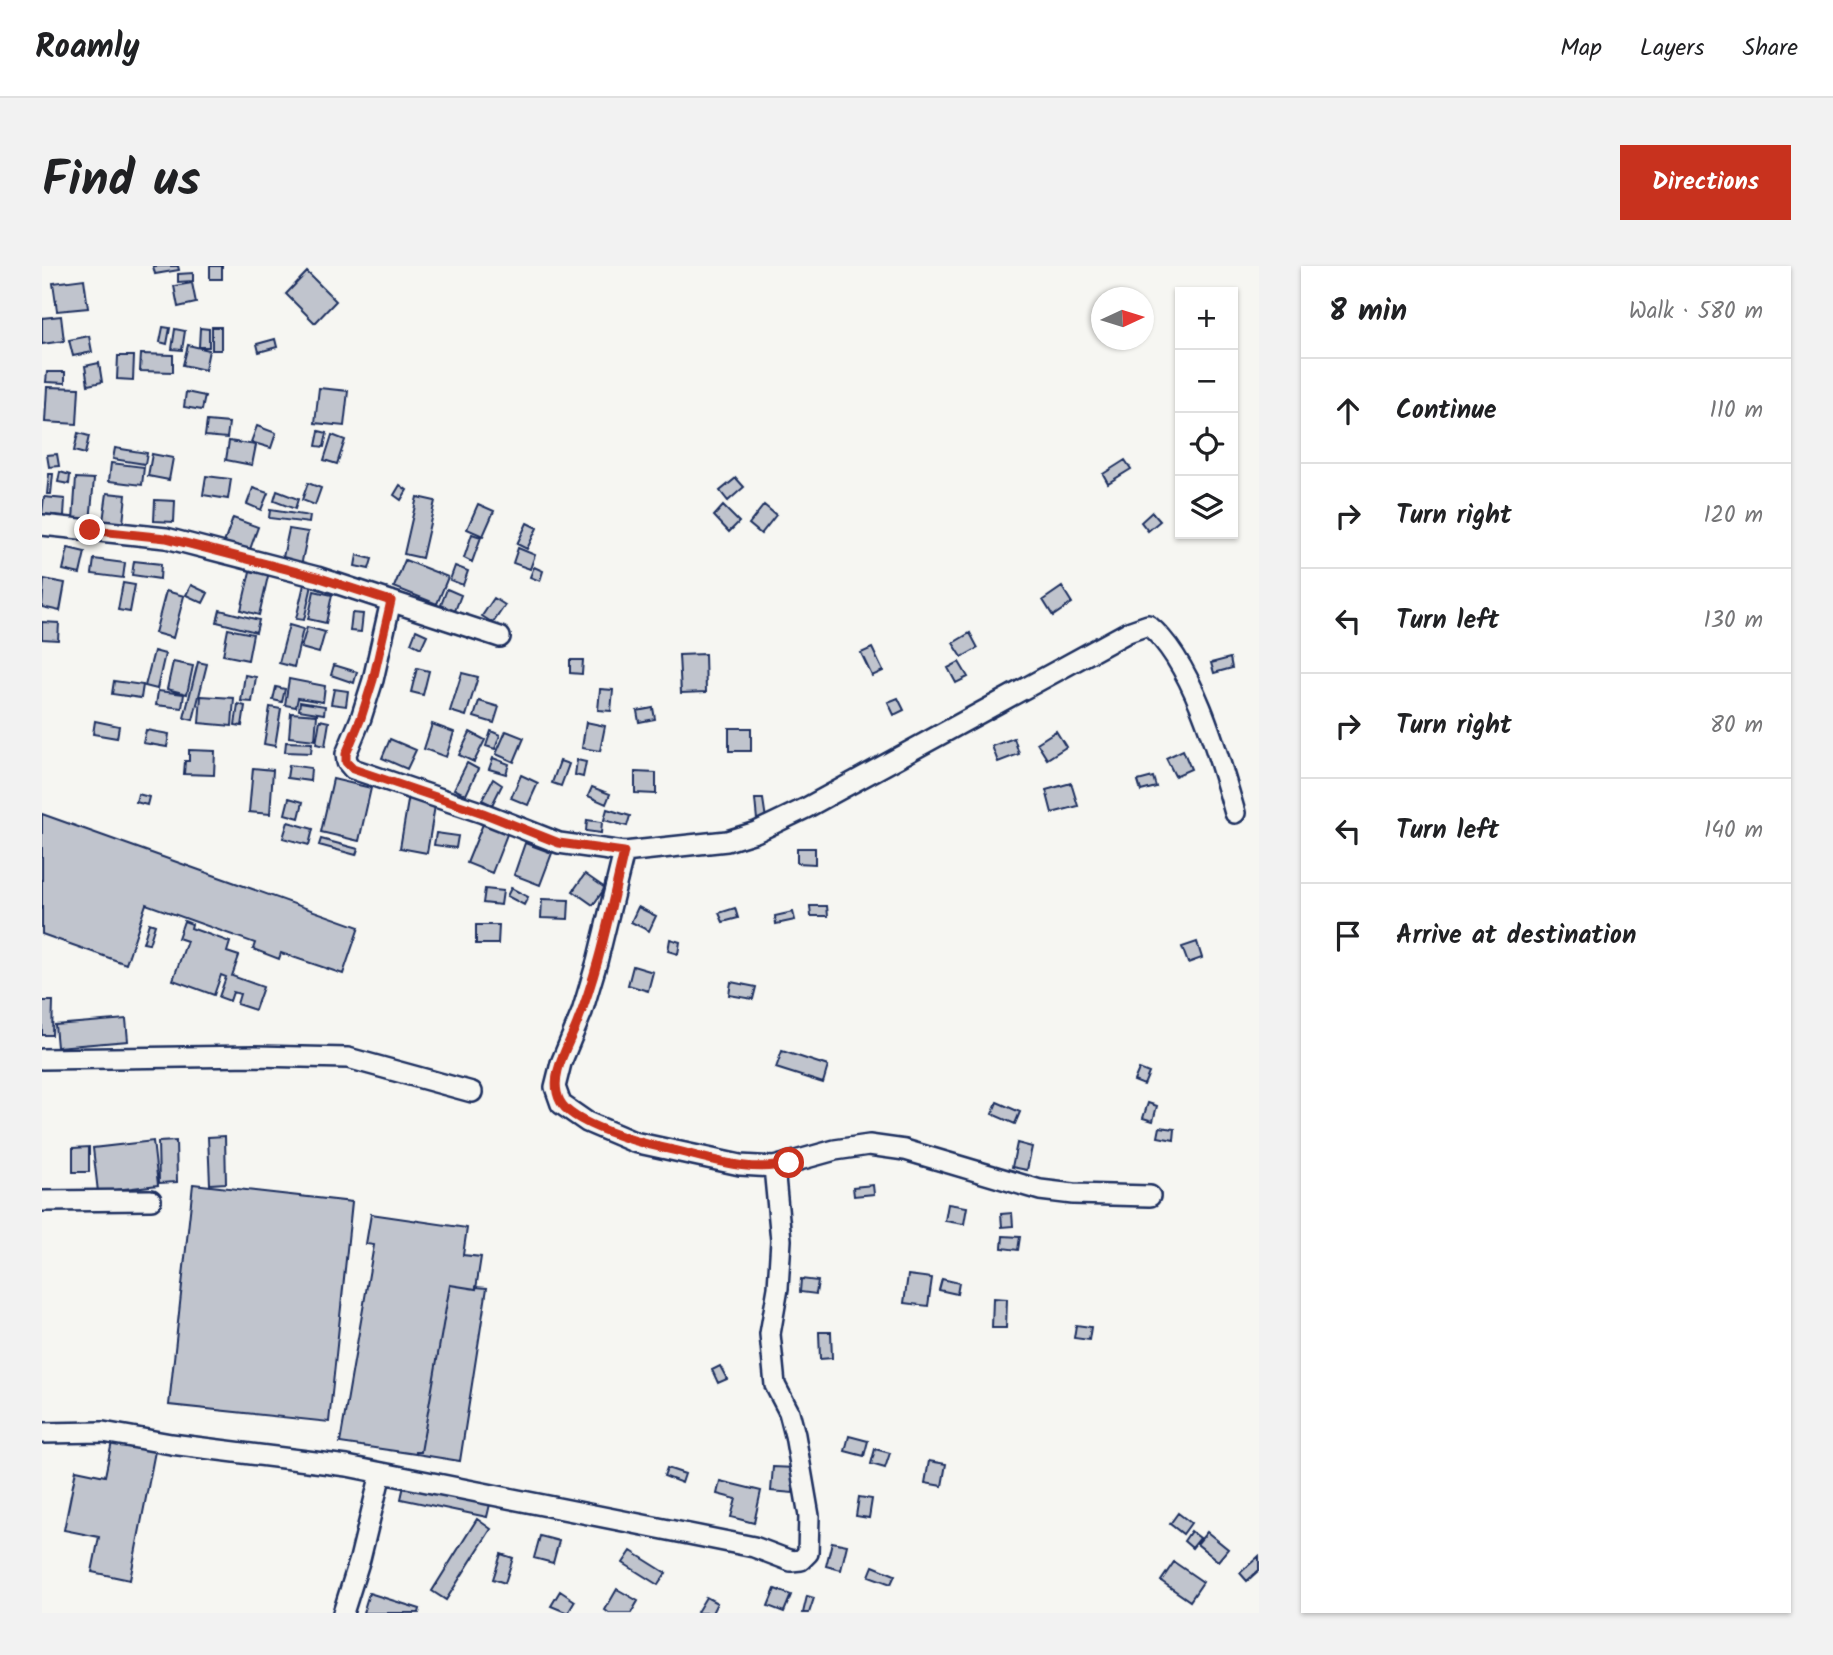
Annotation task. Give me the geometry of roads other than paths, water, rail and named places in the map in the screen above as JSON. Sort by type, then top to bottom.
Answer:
[{"type":"street","points":[[42,526],[166,538],[317,577],[500,637]]},
{"type":"street","points":[[391,601],[373,680],[346,754],[346,762],[353,769],[483,813],[559,843],[624,852],[727,841],[757,832],[1128,632],[1148,625],[1172,648],[1186,673],[1235,813]]},
{"type":"street","points":[[624,852],[597,962],[555,1087],[561,1104],[587,1122],[634,1142],[740,1165],[774,1167],[835,1150],[869,1144],[905,1150],[1040,1190],[1073,1194],[1150,1195]]},
{"type":"street","points":[[42,1059],[213,1056],[348,1058],[472,1092]]},
{"type":"street","points":[[42,1433],[103,1432],[170,1444],[347,1466],[754,1547],[791,1561],[801,1560],[808,1553],[809,1516],[796,1435],[789,1412],[775,1385],[770,1334],[778,1288],[781,1240],[774,1167]]},
{"type":"street","points":[[42,1201],[151,1200]]},
{"type":"street","points":[[343,1613],[360,1559],[381,1473]]}]
